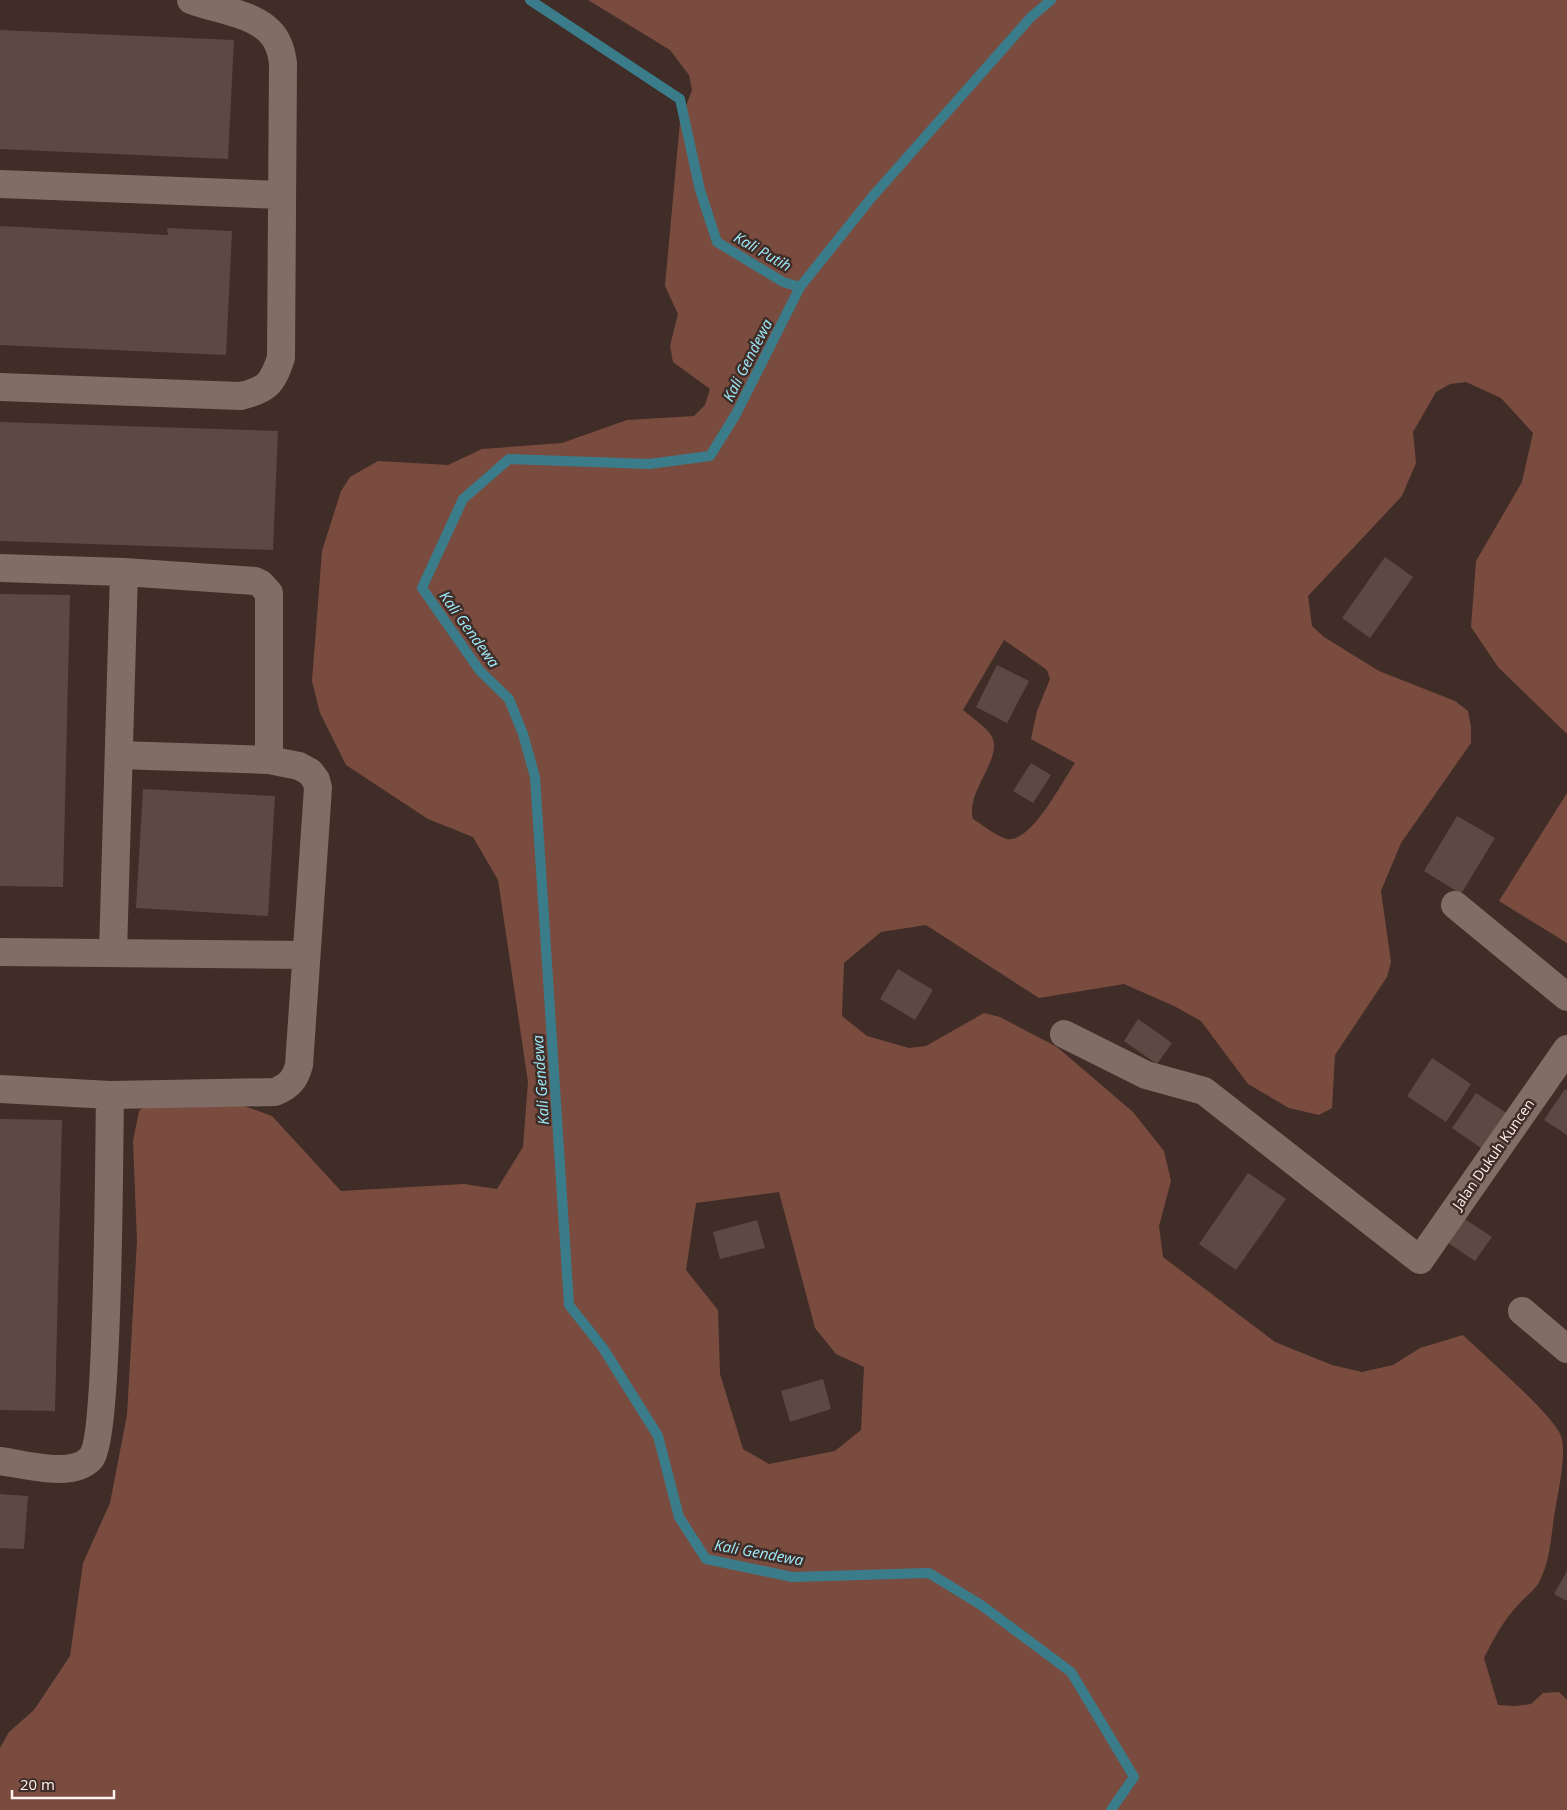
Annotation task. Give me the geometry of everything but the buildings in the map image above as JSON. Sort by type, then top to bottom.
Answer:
[{"type":"street","points":[[0,387],[240,396],[256,393],[267,387],[275,375],[281,358],[283,62],[278,42],[265,28],[251,19],[191,0]]},
{"type":"street","points":[[0,184],[282,195]]},
{"type":"street","points":[[0,568],[124,572],[255,581],[266,588],[269,593],[269,760]]},
{"type":"street","points":[[113,953],[124,572]]},
{"type":"street","points":[[0,1089],[110,1095],[275,1092],[288,1086],[295,1077],[299,1065],[318,788],[316,780],[310,772],[299,766],[269,760],[119,754]]},
{"type":"street","points":[[1455,905],[1567,997]]},
{"type":"street","points":[[0,952],[306,955]]},
{"type":"street","name":"Jalan Dukuh Kuncen","points":[[1064,1034],[1146,1075],[1204,1091],[1420,1260],[1567,1049]]},
{"type":"street","points":[[0,1461],[66,1470],[81,1466],[92,1457],[96,1447],[100,1430],[104,1361],[110,1095]]},
{"type":"street","points":[[1522,1311],[1567,1349]]},
{"type":"shaded area","points":[[588,0],[1567,0],[1567,734],[1498,667],[1471,627],[1476,561],[1522,482],[1533,433],[1501,398],[1466,382],[1450,384],[1436,392],[1413,432],[1416,463],[1402,496],[1308,596],[1312,626],[1324,637],[1379,671],[1455,701],[1468,711],[1471,727],[1471,743],[1401,843],[1381,891],[1391,962],[1387,977],[1335,1055],[1332,1108],[1319,1115],[1289,1108],[1248,1084],[1201,1021],[1174,1006],[1124,984],[1039,998],[926,925],[881,932],[844,963],[842,1016],[867,1036],[909,1048],[926,1046],[984,1013],[1000,1017],[1057,1047],[1133,1112],[1164,1151],[1171,1181],[1159,1226],[1163,1257],[1275,1342],[1332,1365],[1362,1372],[1393,1365],[1420,1348],[1463,1335],[1532,1400],[1556,1426],[1561,1436],[1563,1453],[1547,1562],[1537,1586],[1508,1616],[1484,1658],[1498,1705],[1515,1706],[1531,1704],[1543,1693],[1559,1692],[1567,1700],[1567,1810],[0,1810],[0,1748],[9,1732],[34,1710],[70,1656],[83,1563],[110,1503],[127,1415],[137,1241],[133,1141],[139,1111],[151,1102],[244,1106],[272,1116],[341,1191],[464,1184],[497,1189],[523,1147],[528,1082],[498,880],[473,837],[428,819],[346,765],[320,713],[312,681],[322,551],[341,491],[350,477],[378,461],[448,465],[482,449],[562,443],[627,420],[694,416],[705,405],[710,389],[673,362],[670,346],[678,314],[665,286],[680,122],[692,90],[689,75],[670,50]],"holes":[[[1004,640],[1047,670],[1050,679],[1037,711],[1031,739],[1075,763],[1055,796],[1036,822],[1026,832],[1016,838],[1007,839],[973,819],[974,798],[993,755],[994,746],[992,737],[986,730],[963,710]],[[779,1192],[815,1328],[836,1354],[864,1367],[861,1430],[835,1451],[769,1464],[743,1449],[720,1374],[718,1310],[686,1270],[696,1203]]]},
{"type":"shaded area","points":[[1567,793],[1567,943],[1499,901]]},
{"type":"waterway","name":"Kali Putih","points":[[530,0],[680,99],[700,190],[717,242],[783,282],[800,287],[872,197],[1031,17],[1051,0]]},
{"type":"waterway","name":"Kali Gendewa","points":[[800,287],[736,414],[710,456],[649,464],[509,459],[463,499],[422,588],[480,671],[509,699],[523,734],[535,777],[569,1305],[603,1348],[658,1436],[679,1517],[706,1559],[792,1577],[929,1573],[981,1605],[1071,1672],[1134,1777],[1111,1810]]}]
